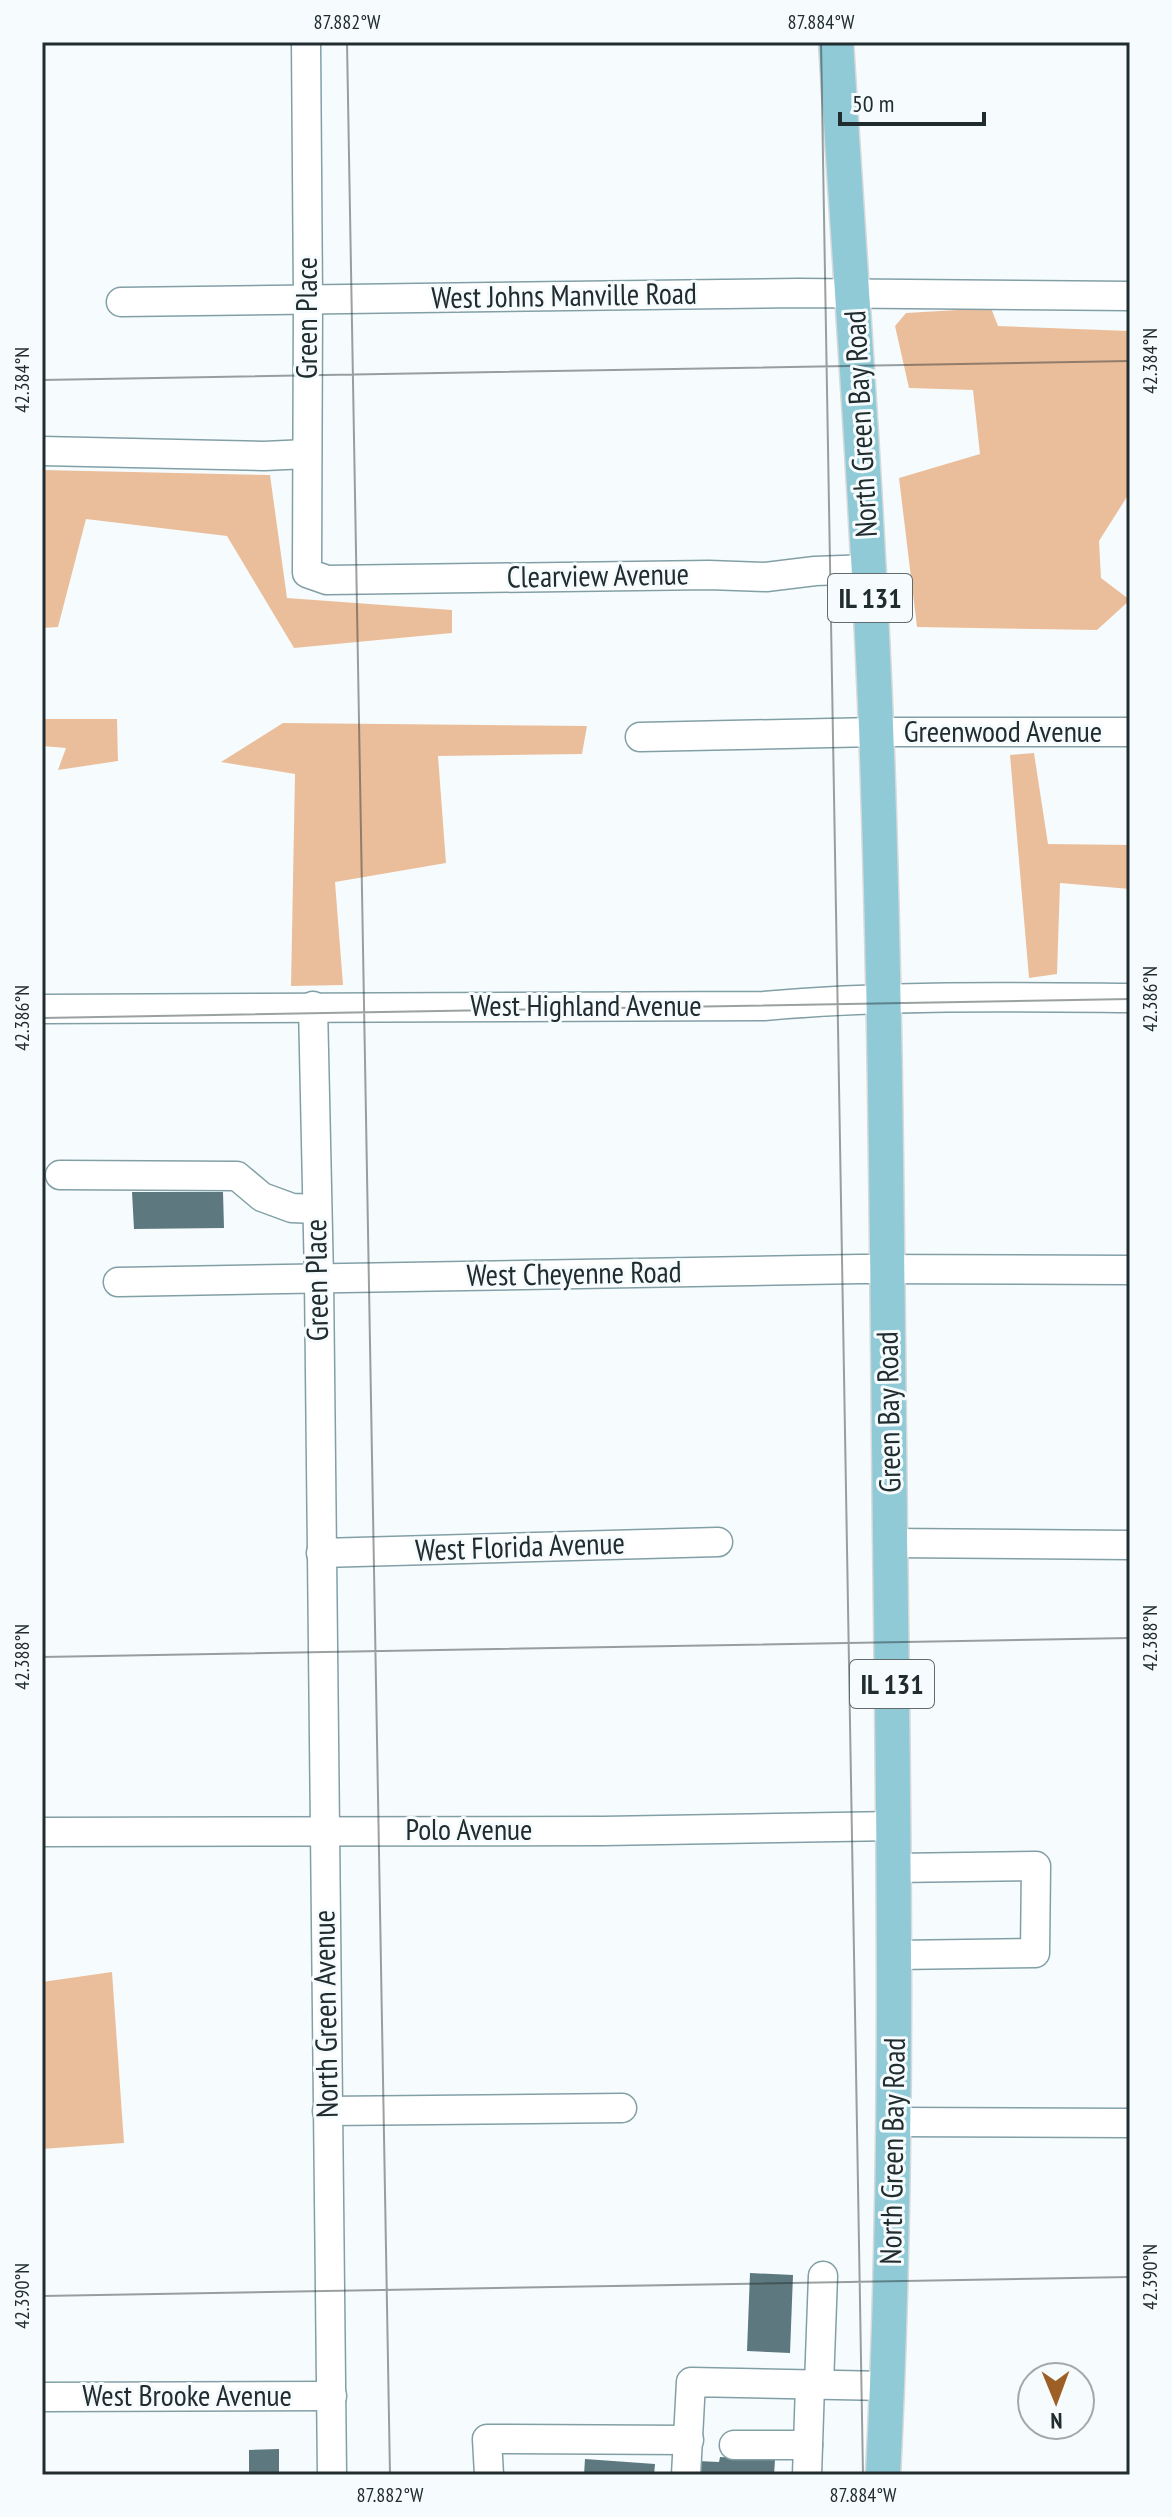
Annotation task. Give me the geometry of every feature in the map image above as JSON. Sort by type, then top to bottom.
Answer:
[{"type":"main road","name":"North Green Bay Road","points":[[836,42],[869,569],[882,998]]},
{"type":"main road","name":"Green Bay Road","points":[[882,998],[895,1826]]},
{"type":"main road","name":"North Green Bay Road","points":[[883,2475],[894,2122],[895,1826]]},
{"type":"street","name":"Green Place","points":[[306,42],[307,573],[327,580]]},
{"type":"street","name":"West Johns Manville Road","points":[[121,302],[853,293],[1130,296]]},
{"type":"street","points":[[42,451],[264,456],[307,454]]},
{"type":"street","name":"Clearview Avenue","points":[[327,580],[766,577],[869,569]]},
{"type":"street","name":"Greenwood Avenue","points":[[640,737],[876,732],[1130,732]]},
{"type":"street","name":"West Highland Avenue","points":[[42,1009],[764,1006],[951,996],[1130,998]]},
{"type":"street","name":"Green Place","points":[[313,1006],[321,1553]]},
{"type":"street","points":[[60,1175],[237,1176],[262,1197],[292,1208],[316,1209]]},
{"type":"street","name":"West Cheyenne Road","points":[[118,1282],[887,1269],[1130,1270]]},
{"type":"street","name":"West Florida Avenue","points":[[321,1553],[718,1542]]},
{"type":"street","points":[[890,1543],[1130,1545]]},
{"type":"street","name":"North Green Avenue","points":[[321,1553],[332,2475]]},
{"type":"street","name":"Polo Avenue","points":[[42,1832],[324,1829],[603,1831],[895,1826]]},
{"type":"street","points":[[895,1868],[1036,1866],[1035,1953],[896,1955]]},
{"type":"street","points":[[327,2111],[622,2108]]},
{"type":"street","points":[[894,2122],[1130,2123]]},
{"type":"street","points":[[807,2475],[823,2276]]},
{"type":"street","points":[[686,2475],[691,2382],[887,2386]]},
{"type":"street","name":"West Brooke Avenue","points":[[42,2397],[332,2396]]},
{"type":"street","points":[[489,2475],[487,2439],[689,2440]]},
{"type":"street","points":[[734,2445],[808,2445]]},
{"type":"shaded area","points":[[991,308],[998,326],[1130,331],[1130,492],[1099,541],[1101,578],[1130,600],[1097,630],[917,627],[899,478],[980,454],[973,390],[909,388],[895,326],[906,313]]},
{"type":"shaded area","points":[[42,470],[270,475],[287,598],[452,610],[452,633],[294,648],[227,536],[86,519],[58,627],[42,628]]},
{"type":"shaded area","points":[[42,719],[117,719],[118,761],[58,770],[66,748],[42,746]]},
{"type":"shaded area","points":[[283,723],[587,726],[582,754],[438,756],[446,863],[335,882],[343,985],[291,986],[295,774],[221,762]]},
{"type":"shaded area","points":[[1034,753],[1048,844],[1130,845],[1130,889],[1060,883],[1057,974],[1029,978],[1010,755]]},
{"type":"shaded area","points":[[112,1972],[124,2143],[42,2149],[42,1982]]},
{"type":"building","points":[[132,1192],[223,1192],[224,1228],[134,1229]]},
{"type":"building","points":[[750,2273],[793,2275],[790,2353],[747,2351]]},
{"type":"building","points":[[279,2449],[279,2474],[249,2475],[249,2450]]},
{"type":"building","points":[[720,2457],[775,2460],[774,2475],[697,2475],[698,2461],[719,2462]]},
{"type":"building","points":[[585,2459],[655,2464],[654,2475],[584,2475]]}]
